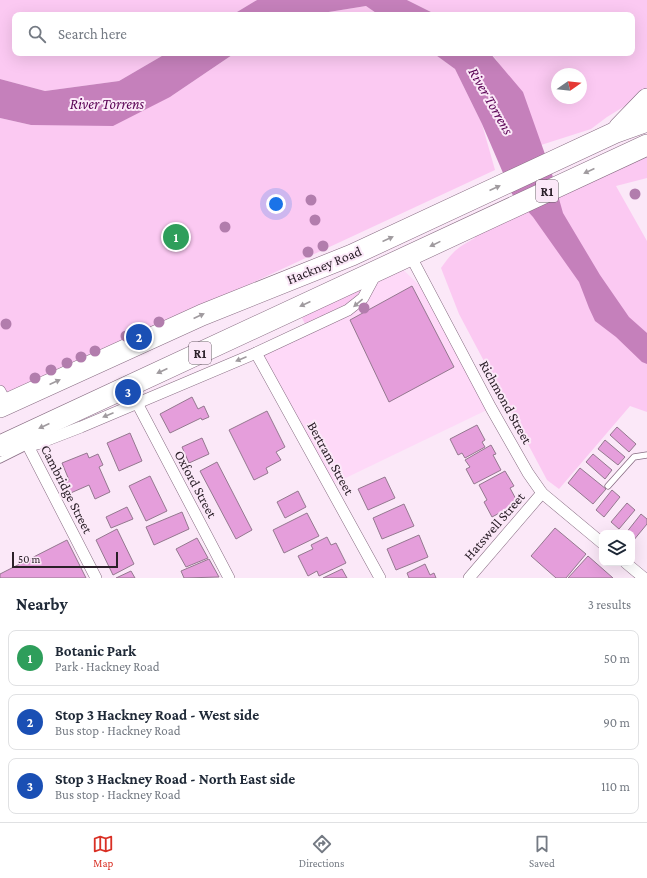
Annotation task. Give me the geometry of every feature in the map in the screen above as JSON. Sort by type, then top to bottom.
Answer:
[{"type":"highway","points":[[614,133],[647,100]]},
{"type":"highway","name":"Hackney Road","points":[[2,401],[202,315],[352,255],[614,133],[647,121]]},
{"type":"highway","name":"Hackney Road","points":[[0,446],[25,441],[186,360],[470,226],[647,145]]},
{"type":"highway","points":[[352,255],[410,255]]},
{"type":"highway","points":[[172,329],[186,360]]},
{"type":"street","name":"Richmond Street","points":[[410,255],[491,408],[528,473],[542,493],[599,540]]},
{"type":"street","name":"Hackney Road","points":[[25,441],[37,444],[59,436],[256,353],[348,310],[363,298],[378,270]]},
{"type":"street","name":"Bertram Street","points":[[256,353],[380,578]]},
{"type":"street","name":"Oxford Street","points":[[137,403],[229,578]]},
{"type":"street","name":"Cambridge Street","points":[[25,441],[96,578]]},
{"type":"street","name":"Hatswell Street","points":[[469,578],[542,493]]},
{"type":"street","points":[[630,566],[644,578]]},
{"type":"lane","points":[[0,460],[25,441]]},
{"type":"lane","points":[[608,486],[634,457],[647,455]]},
{"type":"shaded area","points":[[0,0],[257,0],[237,12],[12,12],[12,56],[162,56],[119,81],[45,91],[0,79]]},
{"type":"shaded area","points":[[407,0],[647,0],[647,88],[638,98],[607,117],[591,129],[541,145],[496,59],[493,56],[635,56],[635,12],[431,12]]},
{"type":"shaded area","points":[[366,6],[375,12],[329,12]]},
{"type":"shaded area","points":[[231,56],[437,56],[455,69],[482,124],[495,170],[0,399],[0,118],[31,125],[170,97]]},
{"type":"shaded area","points":[[647,155],[647,178],[616,186],[647,241],[647,412],[630,406],[559,489],[547,480],[459,314],[441,268],[456,250],[475,238],[470,227]]},
{"type":"shaded area","points":[[395,262],[420,286],[491,408],[329,486],[256,353],[348,310]]},
{"type":"shaded area","points":[[362,289],[349,303],[305,324],[302,318],[320,307]]},
{"type":"water","points":[[257,0],[407,0],[431,12],[375,12],[366,6],[329,12],[237,12]]},
{"type":"water","name":"River Torrens","points":[[162,56],[231,56],[170,97],[113,126],[31,125],[0,118],[0,79],[45,91],[119,81]]},
{"type":"water","points":[[437,56],[493,56],[523,92],[552,174],[563,213],[600,275],[629,317],[647,333],[647,364],[642,362],[616,337],[595,321],[579,282],[533,217],[512,194],[482,124],[455,69]]},
{"type":"building","points":[[412,286],[454,367],[389,402],[350,320]]},
{"type":"building","points":[[192,397],[198,409],[204,406],[209,417],[202,420],[201,418],[170,433],[160,414]]},
{"type":"building","points":[[267,411],[285,447],[276,452],[281,460],[266,468],[268,473],[254,480],[229,430]]},
{"type":"building","points":[[477,425],[485,440],[482,442],[485,447],[465,458],[462,453],[458,455],[450,439]]},
{"type":"building","points":[[617,427],[636,444],[629,452],[610,435]]},
{"type":"building","points":[[130,433],[142,461],[119,471],[107,443]]},
{"type":"building","points":[[202,438],[209,454],[189,463],[182,447]]},
{"type":"building","points":[[605,440],[625,457],[618,465],[598,449]]},
{"type":"building","points":[[491,445],[496,454],[493,455],[501,470],[474,484],[466,469],[470,467],[465,460]]},
{"type":"building","points":[[87,453],[89,458],[98,454],[103,465],[99,467],[110,492],[95,499],[89,485],[66,495],[61,483],[69,480],[62,463]]},
{"type":"building","points":[[593,454],[612,470],[605,479],[586,462]]},
{"type":"building","points":[[217,462],[252,530],[236,539],[200,471]]},
{"type":"building","points":[[580,468],[606,489],[593,504],[568,483]]},
{"type":"building","points":[[505,471],[514,486],[510,488],[518,503],[492,517],[484,502],[487,500],[479,485]]},
{"type":"building","points":[[150,476],[167,511],[146,521],[129,486]]},
{"type":"building","points":[[385,477],[395,498],[368,510],[358,489]]},
{"type":"building","points":[[612,490],[620,497],[604,517],[596,510]]},
{"type":"building","points":[[298,491],[306,507],[285,518],[277,502]]},
{"type":"building","points":[[627,503],[635,510],[619,529],[611,522]]},
{"type":"building","points":[[404,504],[414,526],[382,539],[373,518]]},
{"type":"building","points":[[127,507],[133,519],[111,528],[106,517]]},
{"type":"building","points":[[182,512],[189,529],[154,545],[146,527]]},
{"type":"building","points":[[307,513],[319,536],[284,553],[273,530]]},
{"type":"building","points":[[641,514],[647,519],[647,524],[635,539],[635,530],[628,530]]},
{"type":"building","points":[[555,528],[586,554],[566,578],[556,578],[531,556]]},
{"type":"building","points":[[117,529],[134,564],[113,575],[96,540]]},
{"type":"building","points":[[419,535],[428,557],[396,570],[387,549]]},
{"type":"building","points":[[327,537],[331,545],[336,543],[346,563],[319,576],[317,571],[308,576],[298,556],[313,549],[311,545]]},
{"type":"building","points":[[197,538],[208,558],[186,567],[176,549]]},
{"type":"building","points":[[67,540],[86,578],[0,578],[0,574]]},
{"type":"building","points":[[588,556],[613,578],[568,578]]},
{"type":"building","points":[[209,559],[219,577],[184,578],[181,571]]},
{"type":"building","points":[[425,564],[430,575],[434,573],[436,578],[409,578],[407,573]]},
{"type":"building","points":[[342,569],[347,578],[323,578]]},
{"type":"building","points":[[131,571],[135,578],[116,578]]},
{"type":"place","name":"Botanic Park","points":[[176,237]]},
{"type":"place","name":"Stop 3 Hackney Road - West side","points":[[139,337]]},
{"type":"place","name":"Stop 3 Hackney Road - North East side","points":[[128,392]]}]
